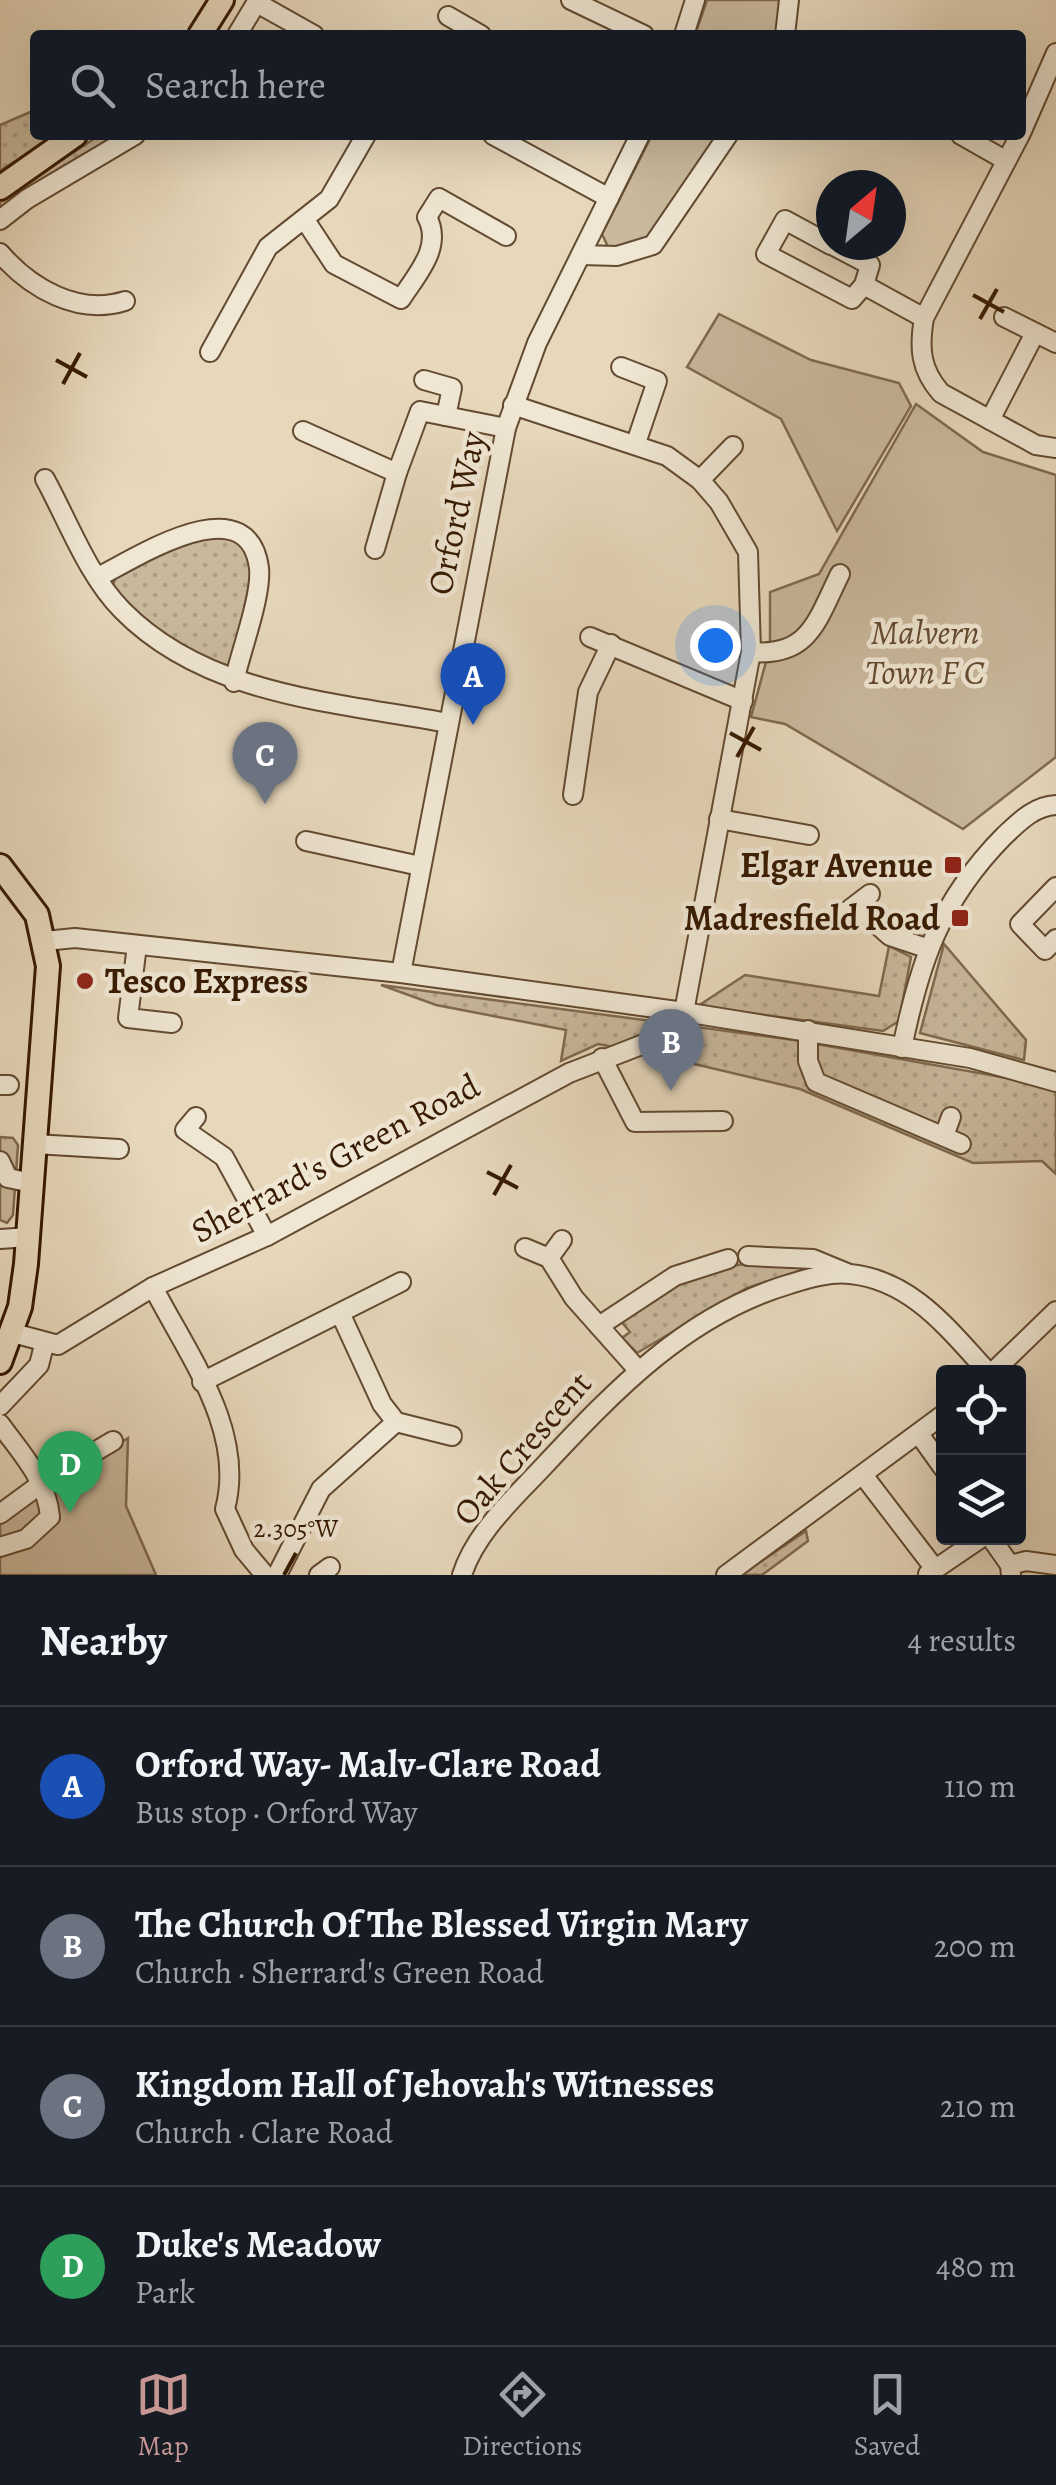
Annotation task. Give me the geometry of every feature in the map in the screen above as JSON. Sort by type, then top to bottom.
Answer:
[{"type":"main road","points":[[203,30],[222,0]]},
{"type":"main road","points":[[0,188],[68,140]]},
{"type":"main road","points":[[0,866],[37,916],[44,941],[48,989],[29,1238],[13,1332],[0,1362]]},
{"type":"street","points":[[571,0],[610,28]]},
{"type":"street","points":[[686,30],[695,0]]},
{"type":"street","points":[[787,30],[789,0]]},
{"type":"street","points":[[241,30],[258,2],[306,30]]},
{"type":"street","points":[[1026,121],[1056,54]]},
{"type":"street","points":[[0,220],[127,140]]},
{"type":"street","points":[[210,352],[268,247],[328,199],[363,140]]},
{"type":"street","points":[[502,140],[609,198]]},
{"type":"street","name":"Orford Way","points":[[402,973],[506,428],[536,343],[638,140]]},
{"type":"street","points":[[581,255],[617,256],[653,245],[725,140]]},
{"type":"street","points":[[970,140],[1005,160]]},
{"type":"street","points":[[1017,140],[924,318],[920,346],[930,380],[942,393],[1036,445],[1056,448]]},
{"type":"street","points":[[54,149],[68,175]]},
{"type":"street","points":[[304,220],[334,264],[400,300],[433,246],[434,231],[427,217],[438,198],[506,236]]},
{"type":"street","points":[[816,237],[785,220],[766,254],[852,299],[864,285],[870,265],[860,260]]},
{"type":"street","points":[[0,253],[20,276],[58,298],[108,306],[125,302]]},
{"type":"street","points":[[864,285],[924,318]]},
{"type":"street","points":[[1004,317],[1056,344]]},
{"type":"street","points":[[990,420],[1035,333]]},
{"type":"street","points":[[622,366],[657,381],[636,443]]},
{"type":"street","points":[[424,380],[452,388],[446,416]]},
{"type":"street","points":[[513,405],[667,456],[700,480],[736,526],[748,552],[752,578],[744,701],[684,1012]]},
{"type":"street","points":[[374,549],[420,412],[506,428]]},
{"type":"street","points":[[304,430],[397,473]]},
{"type":"street","points":[[700,480],[733,446]]},
{"type":"street","points":[[45,479],[98,577],[121,610],[194,664],[234,682],[448,723]]},
{"type":"street","points":[[98,577],[208,526],[228,530],[250,544],[259,570],[234,682]]},
{"type":"street","points":[[750,652],[782,654],[802,641],[840,574]]},
{"type":"street","points":[[590,637],[744,701]]},
{"type":"street","points":[[573,795],[588,692],[611,644]]},
{"type":"street","points":[[902,1048],[926,948],[952,896],[978,863],[1024,817],[1056,805]]},
{"type":"street","points":[[719,819],[809,835]]},
{"type":"street","points":[[306,841],[420,866]]},
{"type":"street","points":[[1056,886],[1020,924],[1045,950],[1056,939]]},
{"type":"street","points":[[836,920],[863,901],[890,936],[926,948]]},
{"type":"street","points":[[44,941],[75,938],[402,973],[684,1012],[970,1058],[1056,1082]]},
{"type":"street","points":[[137,945],[128,1018],[172,1024]]},
{"type":"street","name":"Sherrard's Green Road","points":[[44,1345],[71,1339],[154,1287],[267,1236],[394,1164],[602,1058],[662,1038],[684,1012]]},
{"type":"street","points":[[808,1030],[808,1061],[816,1082],[952,1140],[951,1117]]},
{"type":"street","points":[[602,1058],[634,1122],[723,1121]]},
{"type":"street","points":[[196,1117],[186,1130],[224,1157],[267,1236]]},
{"type":"street","points":[[34,1144],[119,1149]]},
{"type":"street","points":[[0,1162],[8,1178],[32,1182]]},
{"type":"street","points":[[0,1238],[29,1238]]},
{"type":"street","points":[[548,1258],[562,1240]]},
{"type":"street","name":"Oak Crescent","points":[[525,1248],[548,1258],[638,1370]]},
{"type":"street","name":"Oak Crescent","points":[[748,1256],[813,1259],[848,1274],[885,1281],[924,1304],[984,1365]]},
{"type":"street","name":"Oak Crescent","points":[[600,1326],[674,1276],[728,1259]]},
{"type":"street","name":"Oak Crescent","points":[[462,1575],[480,1538],[516,1495],[638,1370],[684,1334],[752,1295],[812,1277],[848,1274]]},
{"type":"street","points":[[202,1382],[401,1282]]},
{"type":"street","points":[[154,1287],[227,1434],[231,1486],[225,1509],[244,1550],[265,1575]]},
{"type":"street","points":[[998,1365],[1056,1311]]},
{"type":"street","points":[[341,1315],[382,1404],[396,1422],[452,1436]]},
{"type":"street","points":[[0,1406],[39,1365],[44,1345],[13,1332]]},
{"type":"street","points":[[726,1575],[936,1420]]},
{"type":"street","points":[[276,1575],[321,1489],[396,1422]]},
{"type":"street","points":[[0,1424],[42,1482],[50,1517],[26,1539],[0,1546]]},
{"type":"street","points":[[919,1434],[936,1458]]},
{"type":"street","points":[[0,1514],[42,1482],[113,1441]]},
{"type":"street","points":[[863,1475],[931,1572],[971,1545]]},
{"type":"street","points":[[995,1545],[1010,1570],[1026,1561],[1056,1565]]},
{"type":"green space","points":[[707,0],[780,0],[777,30],[697,30]]},
{"type":"green space","points":[[30,112],[30,140],[47,140],[0,171],[0,125]]},
{"type":"green space","points":[[92,140],[110,140],[0,211],[0,200]]},
{"type":"green space","points":[[649,140],[715,140],[650,241],[609,249],[602,234]]},
{"type":"green space","points":[[719,314],[811,360],[899,383],[911,406],[837,531],[781,419],[687,367]]},
{"type":"green space","name":"Malvern Town F C","points":[[916,404],[983,452],[1056,475],[1056,757],[963,829],[785,724],[751,717],[770,647],[770,592],[819,574]]},
{"type":"green space","points":[[224,534],[244,547],[253,566],[233,661],[227,668],[218,668],[145,622],[113,584],[116,578],[188,539]]},
{"type":"green space","points":[[944,944],[1026,1040],[1024,1060],[920,1033]]},
{"type":"green space","points":[[889,946],[911,957],[899,1021],[883,1031],[698,1006],[745,975],[879,996]]},
{"type":"green space","points":[[381,985],[794,1040],[1052,1086],[1056,1089],[1056,1174],[1042,1161],[973,1163],[800,1089],[673,1059],[598,1044],[561,1061],[566,1030],[436,1005]]},
{"type":"green space","points":[[0,1137],[13,1138],[18,1145],[13,1215],[7,1223],[0,1220]]},
{"type":"green space","points":[[748,1263],[815,1266],[747,1288],[637,1353],[622,1338],[630,1332],[620,1320],[650,1299],[712,1271]]},
{"type":"green space","points":[[128,1438],[126,1506],[156,1575],[0,1575],[0,1520]]},
{"type":"green space","points":[[806,1531],[808,1541],[762,1575],[741,1575]]},
{"type":"place","name":"Orford Way- Malv-Clare Road","points":[[473,725]]},
{"type":"place","name":"Kingdom Hall of Jehovah's Witnesses","points":[[265,804]]},
{"type":"place","name":"Elgar Avenue","points":[[953,865]]},
{"type":"place","name":"Madresfield Road","points":[[960,918]]},
{"type":"place","name":"Tesco Express","points":[[85,981]]},
{"type":"place","name":"The Church Of The Blessed Virgin Mary","points":[[671,1091]]},
{"type":"place","name":"Duke's Meadow","points":[[70,1513]]}]
